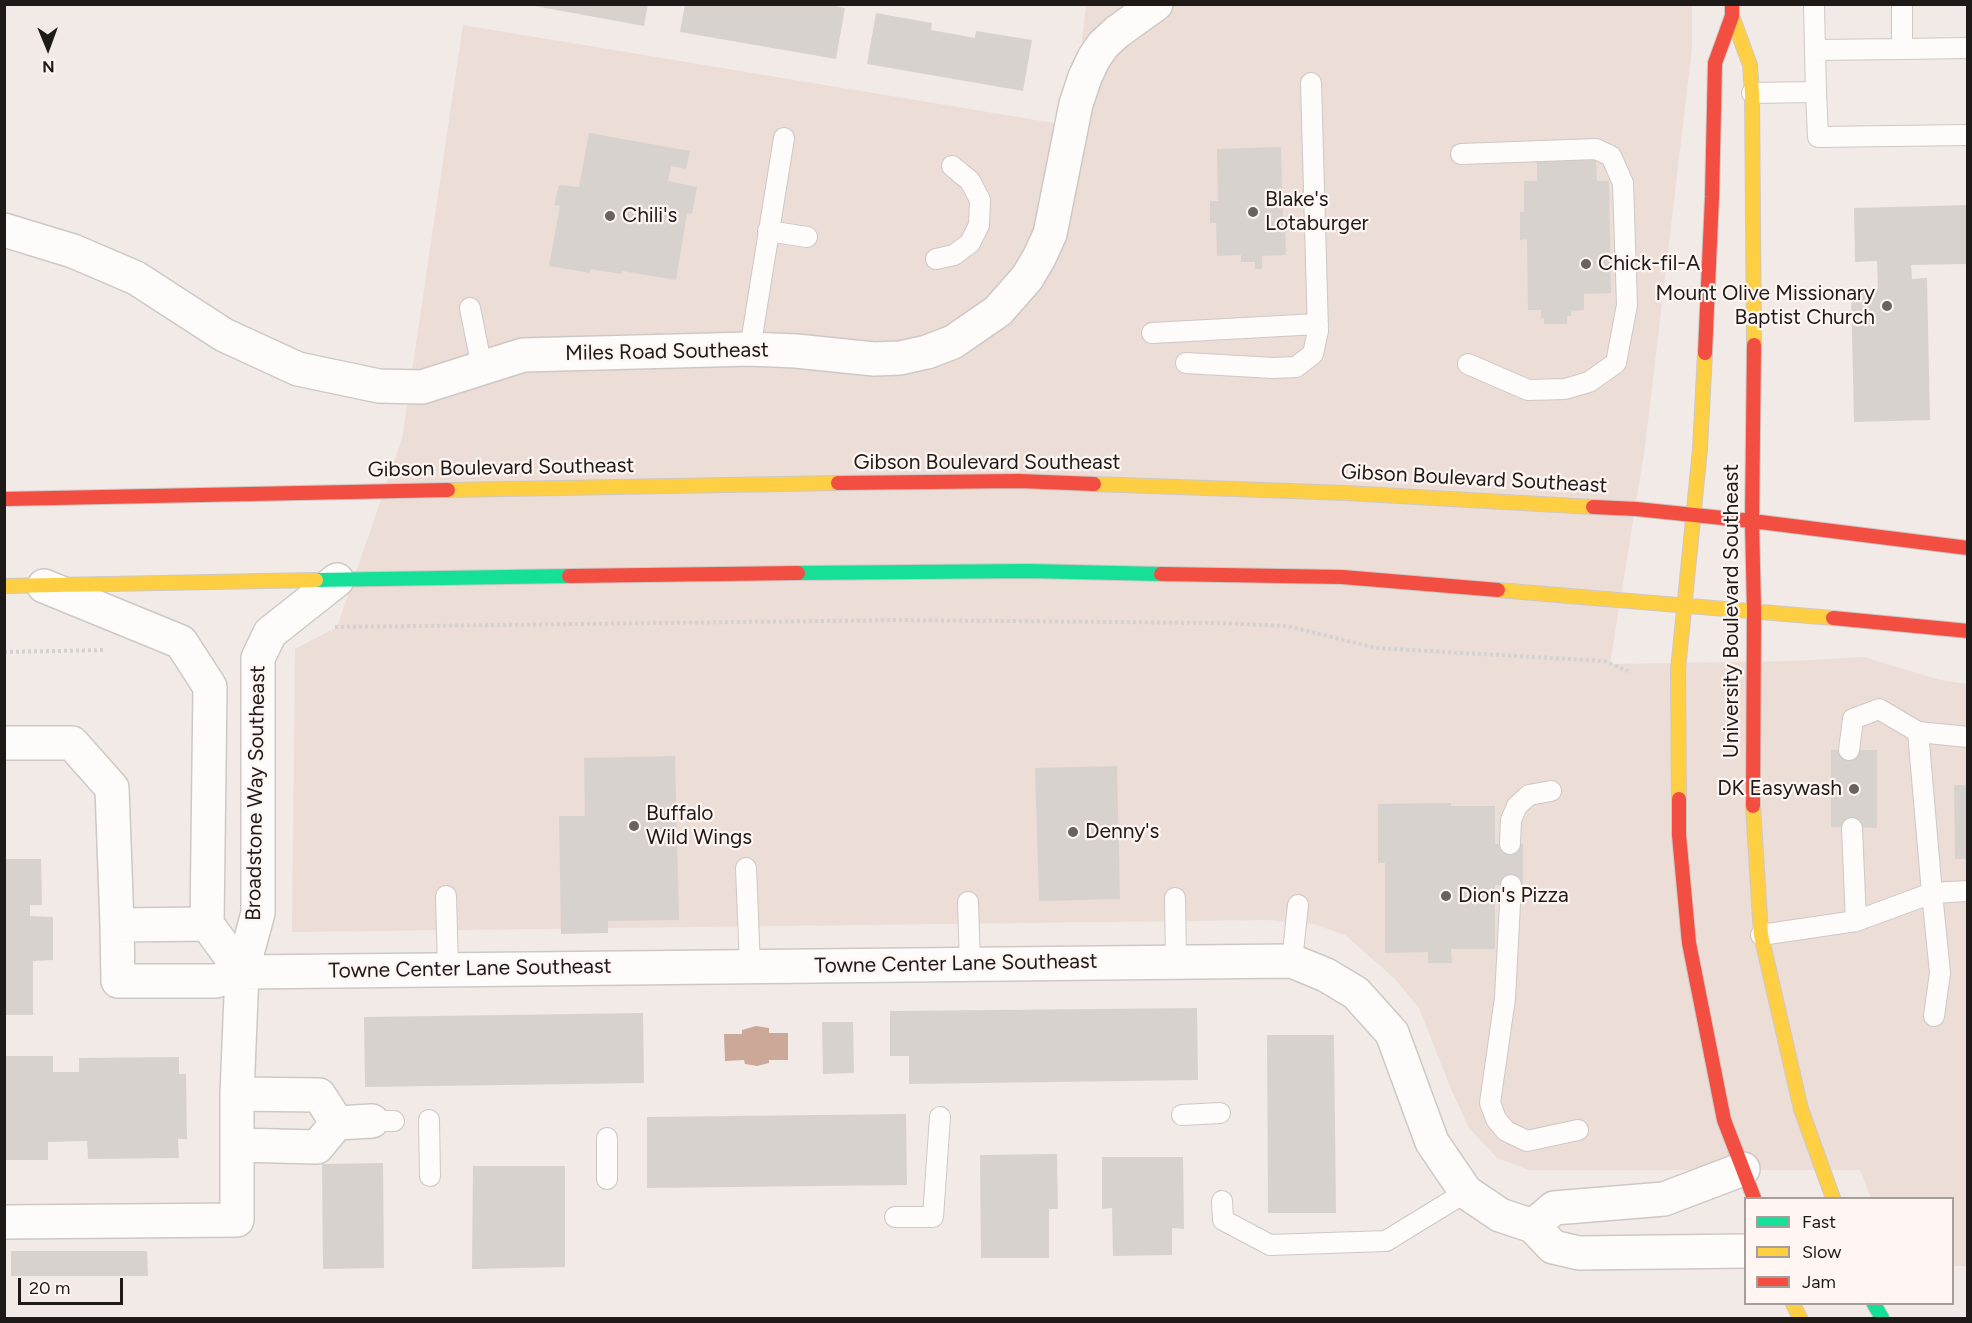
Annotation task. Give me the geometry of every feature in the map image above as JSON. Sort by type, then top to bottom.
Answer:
[{"type":"main road","name":"University Boulevard Southeast","points":[[1732,10],[1750,65],[1752,93],[1755,309],[1752,521],[1753,821],[1761,935],[1801,1109],[1833,1197]]},
{"type":"main road","name":"University Boulevard Southeast","points":[[1732,10],[1715,63],[1712,197],[1701,438],[1678,670],[1679,835],[1689,943],[1724,1120],[1748,1184]]},
{"type":"main road","name":"Gibson Boulevard Southeast","points":[[4,499],[634,486],[1019,481],[1346,493],[1694,514],[1968,548]]},
{"type":"main road","points":[[4,586],[613,574],[1028,571],[1342,577],[1754,610],[1968,631]]},
{"type":"street","name":"Miles Road Southeast","points":[[4,230],[73,251],[136,278],[224,335],[298,369],[379,386],[422,387],[523,355],[750,350],[796,351],[874,359],[900,358],[927,352],[954,342],[998,311],[1027,278],[1040,258],[1050,234],[1076,104],[1085,77],[1103,45],[1156,4]]},
{"type":"street","name":"Broadstone Way Southeast","points":[[4,1222],[237,1220],[237,1094],[242,972],[258,913],[258,658],[270,633],[337,580]]},
{"type":"street","points":[[44,586],[181,642],[210,687],[207,924],[242,972]]},
{"type":"street","name":"Towne Center Lane Southeast","points":[[4,743],[72,742],[112,788],[118,981],[216,981],[242,972],[448,968],[1292,961],[1326,975],[1356,993],[1392,1033],[1432,1142],[1466,1192],[1500,1215],[1533,1226],[1553,1247],[1579,1253],[1744,1251]]},
{"type":"street","points":[[117,925],[207,924]]},
{"type":"street","points":[[237,1094],[319,1095],[337,1123]]},
{"type":"street","points":[[238,1145],[317,1147],[337,1123],[383,1121]]},
{"type":"street","points":[[1533,1226],[1554,1208],[1664,1199],[1748,1184]]},
{"type":"lane","points":[[1814,4],[1818,137],[1968,135]]},
{"type":"lane","points":[[1902,4],[1902,49]]},
{"type":"lane","points":[[1815,50],[1968,48]]},
{"type":"lane","points":[[1186,363],[1273,368],[1296,367],[1312,354],[1318,324],[1311,83]]},
{"type":"lane","points":[[1752,93],[1816,92]]},
{"type":"lane","points":[[750,350],[784,138]]},
{"type":"lane","points":[[1461,154],[1596,149],[1611,156],[1623,183],[1627,304],[1616,363],[1589,382],[1565,389],[1528,390],[1468,364]]},
{"type":"lane","points":[[936,259],[954,255],[970,243],[979,225],[980,200],[970,181],[952,166]]},
{"type":"lane","points":[[768,231],[807,237]]},
{"type":"lane","points":[[470,308],[482,368]]},
{"type":"lane","points":[[1152,333],[1318,324]]},
{"type":"lane","points":[[1849,750],[1853,719],[1879,709],[1918,732],[1968,737]]},
{"type":"lane","points":[[1918,732],[1940,973],[1934,1016]]},
{"type":"lane","points":[[1510,844],[1511,820],[1517,806],[1529,795],[1551,791]]},
{"type":"lane","points":[[1852,828],[1856,921]]},
{"type":"lane","points":[[746,868],[750,966]]},
{"type":"lane","points":[[1511,885],[1505,998],[1490,1103],[1496,1119],[1506,1131],[1527,1141],[1578,1130]]},
{"type":"lane","points":[[1761,935],[1856,921],[1932,893],[1968,891]]},
{"type":"lane","points":[[446,896],[448,968]]},
{"type":"lane","points":[[1175,898],[1176,962]]},
{"type":"lane","points":[[968,902],[970,964]]},
{"type":"lane","points":[[1292,961],[1298,905]]},
{"type":"lane","points":[[1182,1115],[1220,1113]]},
{"type":"lane","points":[[895,1217],[933,1217],[940,1117]]},
{"type":"lane","points":[[429,1120],[430,1176]]},
{"type":"lane","points":[[607,1138],[607,1179]]},
{"type":"lane","points":[[1222,1201],[1223,1220],[1270,1245],[1375,1242],[1386,1241],[1466,1192]]},
{"type":"path","points":[[329,627],[900,620],[1219,622],[1287,626],[1376,648],[1604,661],[1628,671]]},
{"type":"path","points":[[4,652],[114,650]]},
{"type":"shaded area","points":[[1692,5],[1692,48],[1645,447],[1610,664],[1793,661],[1864,657],[1940,680],[1967,684],[1967,1266],[1954,1266],[1954,1197],[1871,1197],[1860,1170],[1529,1170],[1497,1158],[1469,1128],[1419,1008],[1395,979],[1345,935],[1314,924],[1267,920],[292,932],[295,649],[337,627],[402,439],[463,25],[1072,126],[1086,6]]},
{"type":"shaded area","points":[[756,1026],[769,1028],[769,1033],[788,1033],[788,1060],[769,1060],[769,1063],[757,1066],[745,1064],[744,1060],[725,1061],[724,1034],[742,1034],[742,1030]]},
{"type":"building","points":[[524,4],[648,4],[644,26]]},
{"type":"building","points":[[685,4],[826,4],[845,8],[836,59],[680,32]]},
{"type":"building","points":[[876,13],[932,23],[931,30],[975,38],[976,31],[1032,40],[1023,91],[867,64]]},
{"type":"building","points":[[589,133],[690,151],[686,169],[671,166],[668,181],[697,187],[692,214],[687,213],[676,280],[622,271],[621,274],[590,269],[590,273],[549,266],[560,206],[554,205],[559,185],[579,187]]},
{"type":"building","points":[[1281,147],[1286,255],[1262,256],[1262,269],[1255,269],[1255,262],[1241,262],[1241,255],[1217,256],[1216,223],[1210,223],[1210,201],[1218,201],[1217,149]]},
{"type":"building","points":[[1596,160],[1597,181],[1609,181],[1611,293],[1584,294],[1584,310],[1571,311],[1571,316],[1567,316],[1567,324],[1544,324],[1541,310],[1528,310],[1527,239],[1520,240],[1520,212],[1524,212],[1524,181],[1537,181],[1537,161]]},
{"type":"building","points":[[1968,205],[1968,264],[1911,265],[1912,279],[1927,278],[1930,420],[1854,422],[1851,290],[1878,289],[1877,261],[1855,262],[1854,208]]},
{"type":"building","name":"DK Easywash","points":[[1831,750],[1877,750],[1877,828],[1831,827]]},
{"type":"building","points":[[675,756],[679,920],[608,921],[608,933],[561,934],[559,816],[585,816],[584,758]]},
{"type":"building","points":[[1117,766],[1120,899],[1039,901],[1035,768]]},
{"type":"building","points":[[1954,785],[1968,785],[1968,859],[1955,859]]},
{"type":"building","points":[[1451,803],[1451,806],[1495,806],[1495,844],[1523,844],[1523,885],[1495,885],[1495,949],[1451,949],[1452,963],[1428,963],[1428,952],[1385,953],[1385,863],[1378,863],[1378,804]]},
{"type":"building","points":[[5,859],[41,859],[42,905],[30,905],[30,916],[53,917],[53,960],[33,961],[33,1015],[5,1015]]},
{"type":"building","points":[[1197,1008],[1198,1080],[909,1084],[909,1056],[890,1056],[890,1011]]},
{"type":"building","points":[[643,1013],[644,1083],[365,1087],[364,1017]]},
{"type":"building","points":[[822,1022],[853,1022],[854,1073],[823,1074]]},
{"type":"building","points":[[1267,1035],[1334,1035],[1336,1213],[1268,1213]]},
{"type":"building","points":[[4,1056],[53,1056],[53,1072],[79,1072],[79,1058],[179,1057],[179,1074],[186,1074],[187,1139],[178,1139],[179,1158],[88,1159],[87,1141],[48,1142],[48,1160],[4,1160]]},
{"type":"building","points":[[906,1114],[907,1185],[647,1188],[647,1117]]},
{"type":"building","points":[[1057,1154],[1058,1209],[1049,1209],[1049,1258],[981,1258],[980,1155]]},
{"type":"building","points":[[1102,1157],[1183,1157],[1184,1229],[1172,1228],[1172,1255],[1113,1256],[1112,1208],[1102,1209]]},
{"type":"building","points":[[383,1163],[384,1268],[323,1269],[322,1164]]},
{"type":"building","points":[[473,1166],[565,1166],[565,1267],[472,1269]]},
{"type":"building","points":[[11,1251],[147,1251],[148,1276],[11,1276]]},
{"type":"traffic: fast","points":[[798,573],[1028,571],[1161,574]]},
{"type":"traffic: fast","points":[[316,580],[569,576]]},
{"type":"traffic: fast","points":[[1875,1305],[1882,1318]]},
{"type":"traffic: slow","points":[[1732,16],[1750,65],[1752,93],[1754,345]]},
{"type":"traffic: slow","points":[[1679,799],[1678,670],[1700,449],[1705,353]]},
{"type":"traffic: slow","points":[[448,490],[838,483]]},
{"type":"traffic: slow","points":[[1094,484],[1346,493],[1593,507]]},
{"type":"traffic: slow","points":[[4,586],[316,580]]},
{"type":"traffic: slow","points":[[1498,590],[1833,618]]},
{"type":"traffic: slow","points":[[1753,806],[1761,935],[1801,1109],[1833,1197]]},
{"type":"traffic: slow","points":[[1794,1305],[1800,1318]]},
{"type":"traffic: jam","points":[[1705,353],[1715,63],[1732,16],[1732,4]]},
{"type":"traffic: jam","points":[[1753,806],[1754,345]]},
{"type":"traffic: jam","points":[[838,483],[1019,481],[1094,484]]},
{"type":"traffic: jam","points":[[4,499],[448,490]]},
{"type":"traffic: jam","points":[[1593,507],[1752,521],[1968,548]]},
{"type":"traffic: jam","points":[[569,576],[798,573]]},
{"type":"traffic: jam","points":[[1161,574],[1342,577],[1498,590]]},
{"type":"traffic: jam","points":[[1833,618],[1968,631]]},
{"type":"traffic: jam","points":[[1679,799],[1679,835],[1689,943],[1724,1120],[1754,1197]]},
{"type":"place","name":"Blake's Lotaburger","points":[[1253,212]]},
{"type":"place","name":"Chili's","points":[[610,216]]},
{"type":"place","name":"Chick-fil-A","points":[[1586,264]]},
{"type":"place","name":"Mount Olive Missionary Baptist Church","points":[[1887,306]]},
{"type":"place","name":"DK Easywash","points":[[1854,789]]},
{"type":"place","name":"Buffalo Wild Wings","points":[[634,826]]},
{"type":"place","name":"Denny's","points":[[1073,832]]},
{"type":"place","name":"Dion's Pizza","points":[[1446,896]]}]
